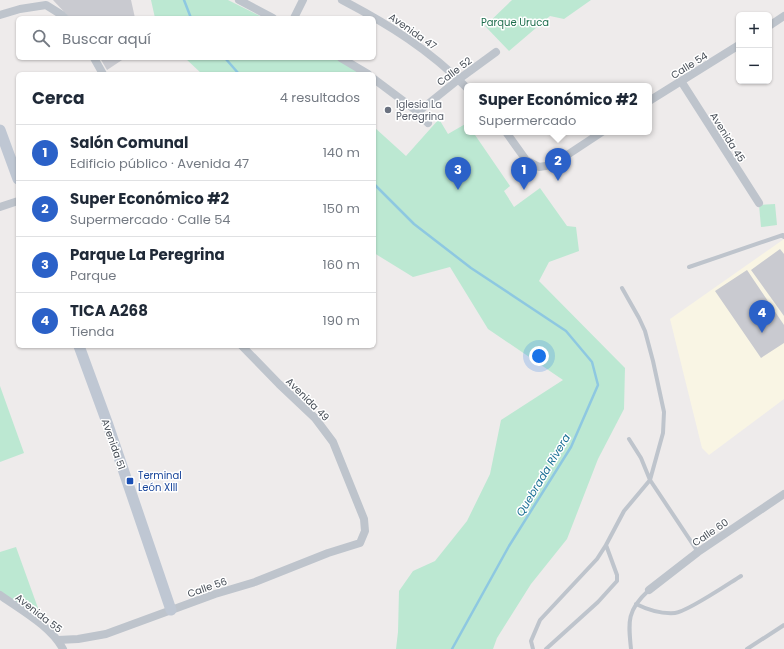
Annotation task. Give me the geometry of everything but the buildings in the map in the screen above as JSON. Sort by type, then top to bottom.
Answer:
[{"type":"street","points":[[239,0],[269,16]]},
{"type":"street","points":[[295,16],[303,0]]},
{"type":"street","name":"Avenida 47","points":[[342,0],[372,16]]},
{"type":"street","points":[[0,15],[20,9],[46,5],[63,16]]},
{"type":"street","points":[[772,24],[784,16]]},
{"type":"street","name":"Avenida 47","points":[[376,18],[394,28],[425,50],[464,85]]},
{"type":"street","name":"Calle 54","points":[[652,99],[736,47]]},
{"type":"street","name":"Calle 52","points":[[418,112],[458,79],[496,52]]},
{"type":"street","points":[[95,60],[102,72]]},
{"type":"street","points":[[344,60],[365,72]]},
{"type":"street","points":[[376,80],[418,112],[428,123]]},
{"type":"street","name":"Avenida 45","points":[[681,81],[758,203]]},
{"type":"street","points":[[0,130],[16,174]]},
{"type":"street","points":[[508,135],[526,160],[538,167],[552,165],[597,135]]},
{"type":"street","points":[[0,207],[16,202]]},
{"type":"street","name":"Avenida 51","points":[[80,348],[108,425],[171,610]]},
{"type":"street","name":"Avenida 49","points":[[244,348],[315,418],[334,442],[364,519],[364,531],[360,543]]},
{"type":"street","name":"Calle 60","points":[[649,590],[698,552],[784,494]]},
{"type":"street","name":"Calle 56","points":[[58,640],[78,639],[106,634],[215,594],[255,582],[328,553],[360,543]]},
{"type":"street","name":"Avenida 55","points":[[0,595],[47,629],[58,640],[63,649]]},
{"type":"lane","points":[[689,266],[783,235],[784,237]]},
{"type":"lane","points":[[533,649],[531,641],[540,620],[597,559],[624,511],[650,480],[663,433],[664,412],[645,331],[622,288]]},
{"type":"lane","points":[[629,439],[641,458],[650,480],[698,552]]},
{"type":"lane","points":[[546,649],[598,602],[617,581],[617,575],[606,545]]},
{"type":"lane","points":[[636,604],[650,611],[676,613],[689,607],[741,576]]},
{"type":"lane","points":[[631,649],[630,617],[636,604],[649,590]]},
{"type":"lane","points":[[747,649],[784,625]]},
{"type":"shaded area","points":[[784,239],[784,399],[709,455],[702,448],[670,319]]},
{"type":"green space","points":[[151,0],[228,0],[260,16],[155,16]]},
{"type":"green space","name":"Parque Uruca","points":[[512,0],[591,0],[564,19],[550,16],[509,51],[485,26]]},
{"type":"green space","points":[[187,60],[338,60],[359,72],[200,72]]},
{"type":"green space","points":[[439,119],[448,134],[464,125],[464,135],[475,135],[510,186],[504,191],[514,207],[540,188],[567,226],[576,227],[579,251],[549,262],[539,281],[625,368],[624,409],[598,459],[567,539],[531,584],[497,638],[493,649],[396,649],[399,591],[413,571],[435,561],[467,521],[490,474],[501,420],[563,380],[488,329],[450,267],[413,277],[376,254],[376,129],[406,156]]},
{"type":"green space","points":[[775,204],[777,225],[761,227],[759,205]]},
{"type":"green space","points":[[0,386],[24,453],[0,462]]},
{"type":"green space","points":[[16,547],[43,622],[0,592],[0,552]]},
{"type":"waterway","name":"Quebrada Rivera","points":[[184,0],[190,16]]},
{"type":"waterway","name":"Quebrada Rivera","points":[[227,60],[237,72]]},
{"type":"waterway","name":"Quebrada Rivera","points":[[376,186],[414,224],[471,268],[566,331],[592,362],[598,385],[571,447],[509,546],[452,649]]},
{"type":"place","name":"Iglesia La Peregrina","points":[[388,110]]},
{"type":"place","name":"Super Económico #2","points":[[558,181]]},
{"type":"place","name":"Parque La Peregrina","points":[[458,190]]},
{"type":"place","name":"Salón Comunal","points":[[524,190]]},
{"type":"place","name":"TICA A268","points":[[762,333]]},
{"type":"place","name":"Terminal León XIII","points":[[130,481]]}]
